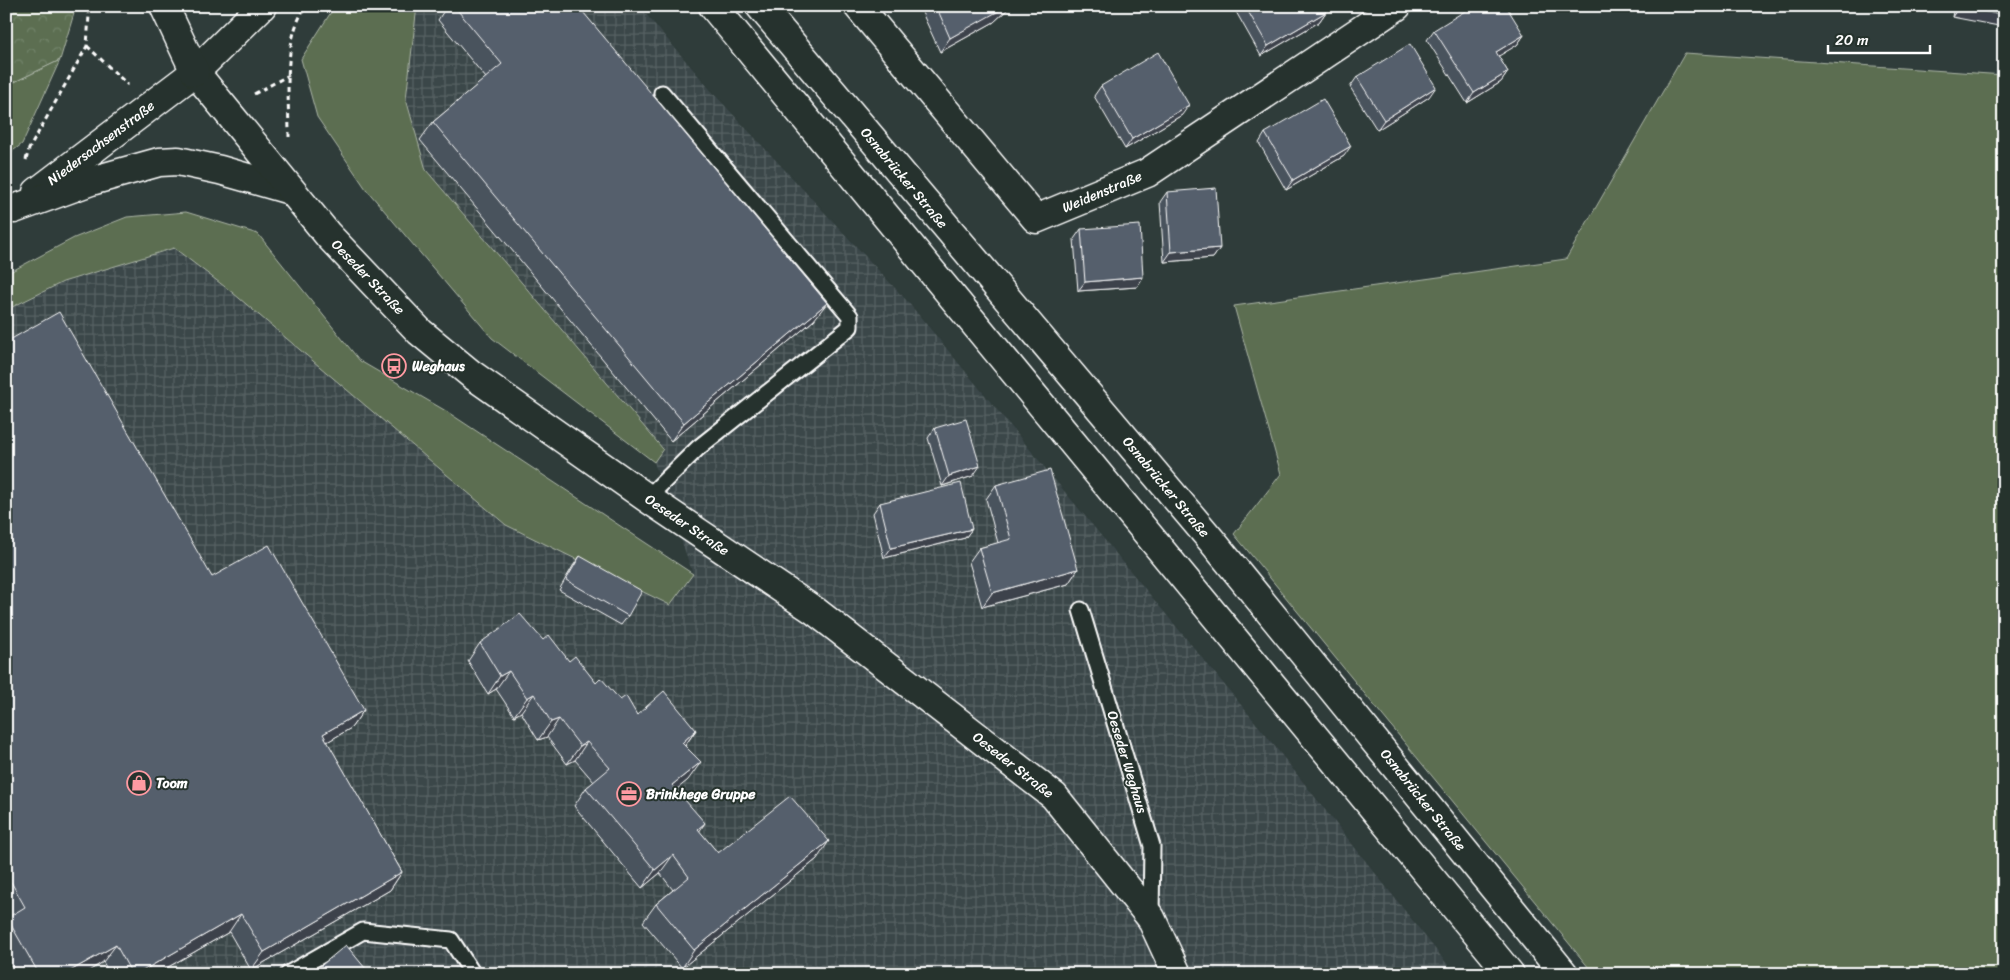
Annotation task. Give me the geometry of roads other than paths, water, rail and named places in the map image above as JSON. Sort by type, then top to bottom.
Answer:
[{"type":"main road","name":"Oeseder Straße","points":[[164,6],[195,72],[328,235],[428,338],[471,374],[648,498],[815,611],[1054,796],[1151,918],[1178,974]]},
{"type":"main road","name":"Niedersachsenstraße","points":[[10,212],[195,72],[262,6]]},
{"type":"main road","points":[[713,6],[1510,974]]},
{"type":"main road","name":"Osnabrücker Straße","points":[[760,6],[1212,541],[1564,974]]},
{"type":"main road","name":"Weidenstraße","points":[[858,6],[1036,219],[1147,173],[1396,6]]},
{"type":"main road","points":[[10,212],[90,181],[159,162],[178,161],[220,170],[290,190]]},
{"type":"lane","points":[[648,498],[698,448],[850,328],[850,316],[662,93]]},
{"type":"lane","name":"Oeseder Weghaus","points":[[1081,610],[1152,846],[1151,918]]},
{"type":"lane","points":[[288,974],[363,931],[451,940],[474,974]]},
{"type":"place","name":"Weghaus","points":[[394,366]]},
{"type":"place","name":"Toom","points":[[139,783]]},
{"type":"place","name":"Brinkhege Gruppe","points":[[629,794]]}]
